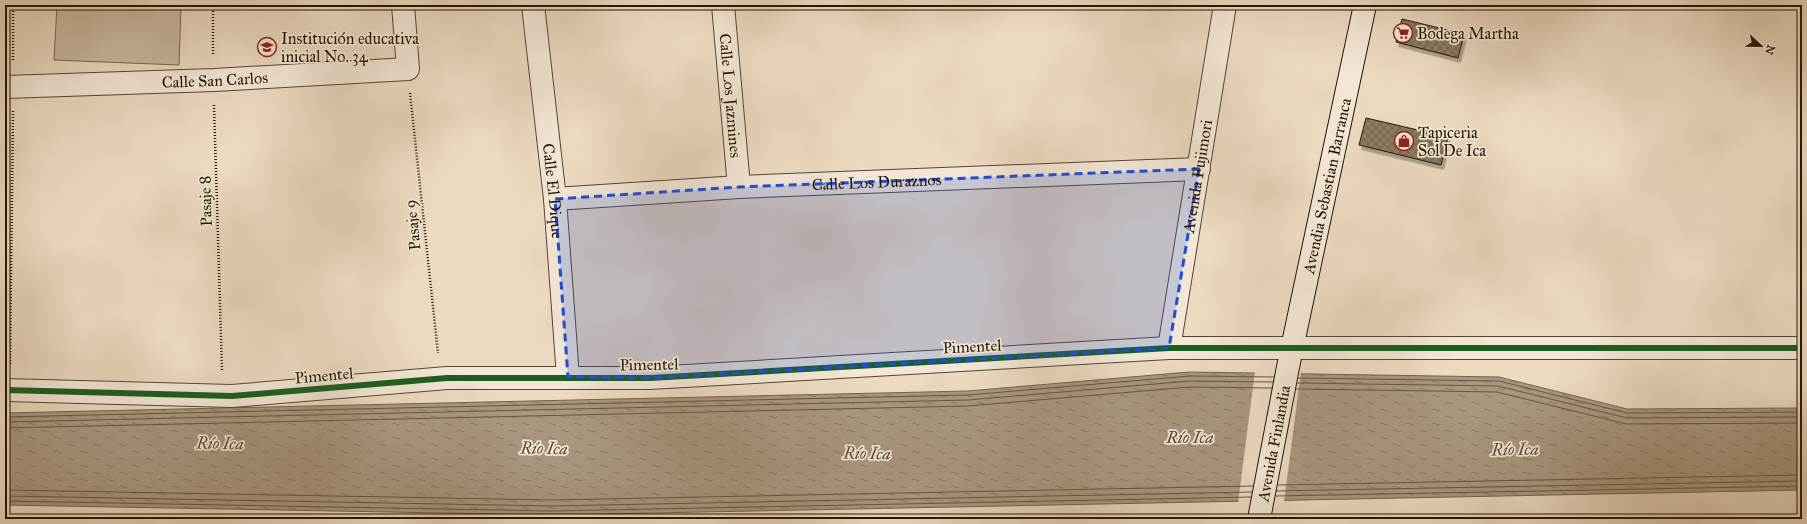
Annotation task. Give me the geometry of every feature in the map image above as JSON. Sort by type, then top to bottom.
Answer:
[{"type":"street","points":[[403,5],[408,69]]},
{"type":"street","name":"Calle El Dique","points":[[533,5],[555,199],[568,377]]},
{"type":"street","name":"Calle Los Jazmines","points":[[723,5],[739,187]]},
{"type":"street","name":"Avenida Fujimori","points":[[1169,348],[1225,5]]},
{"type":"street","name":"Avendia Sebastian Barranca","points":[[1290,357],[1365,5]]},
{"type":"street","name":"Calle San Carlos","points":[[9,87],[214,80],[408,69]]},
{"type":"street","name":"Calle Los Duraznos","points":[[555,199],[739,187],[1199,169]]},
{"type":"street","name":"Pimentel","points":[[7,390],[223,395],[441,379],[568,377],[650,378],[1169,348],[1290,357],[1802,348]]},
{"type":"street","name":"Avenida Finlandia","points":[[1259,518],[1290,357]]},
{"type":"path","points":[[7,390],[9,87],[13,5]]},
{"type":"highlighted area","points":[[1199,169],[1169,348],[650,378],[568,377],[555,199],[739,187]]},
{"type":"shaded area","points":[[57,5],[181,5],[179,65],[54,60]]},
{"type":"water","name":"Río Ica","points":[[1189,372],[1499,377],[1627,409],[1802,408],[1802,490],[552,515],[5,505],[5,413],[968,391]]},
{"type":"pier","points":[[1255,371],[1301,372],[1284,502],[1238,503]]},
{"type":"building","points":[[1402,19],[1464,34],[1458,58],[1396,42]]},
{"type":"building","name":"Tapiceria Sol De Ica","points":[[1366,118],[1448,137],[1441,165],[1359,145]]},
{"type":"cycle path","points":[[5,390],[232,396],[447,378],[650,378],[1169,348],[1802,348]]},
{"type":"place","name":"Bodega Martha","points":[[1403,33]]},
{"type":"place","name":"Institución educativa inicial No. 34","points":[[267,47]]},
{"type":"place","name":"Tapiceria Sol De Ica","points":[[1404,141]]}]
